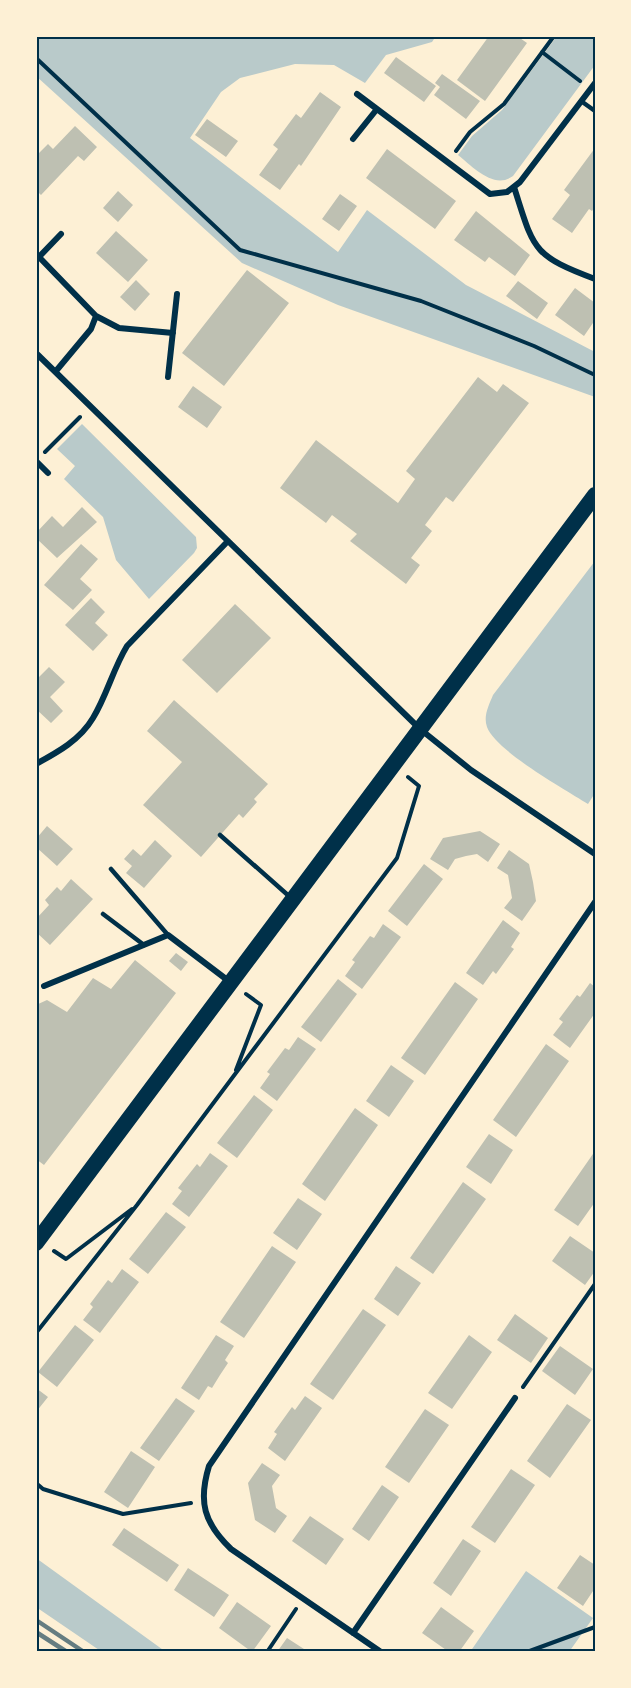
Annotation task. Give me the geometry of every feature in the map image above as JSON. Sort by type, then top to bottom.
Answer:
[{"type":"highway","points":[[38,1242],[595,495]]},
{"type":"street","points":[[357,94],[490,194],[507,192],[520,182],[595,82]]},
{"type":"street","points":[[353,139],[377,109]]},
{"type":"street","points":[[514,187],[532,243],[547,257],[595,279]]},
{"type":"street","points":[[61,234],[37,259],[96,316],[119,328],[173,333]]},
{"type":"street","points":[[168,377],[177,294]]},
{"type":"street","points":[[56,370],[91,329],[96,316]]},
{"type":"street","points":[[36,352],[420,729],[471,770],[595,854]]},
{"type":"street","points":[[36,461],[48,472]]},
{"type":"street","points":[[36,764],[66,747],[82,733],[93,718],[127,646],[228,541]]},
{"type":"street","points":[[381,1652],[231,1549],[218,1537],[207,1522],[203,1501],[204,1483],[209,1466],[595,902]]},
{"type":"street","points":[[44,986],[168,935],[230,982]]},
{"type":"street","points":[[353,1633],[515,1398]]},
{"type":"lane","points":[[581,101],[595,111]]},
{"type":"lane","points":[[220,836],[293,899]]},
{"type":"lane","points":[[111,869],[168,935]]},
{"type":"lane","points":[[102,914],[144,945]]},
{"type":"path","points":[[447,162],[470,132],[504,105],[554,36]]},
{"type":"path","points":[[542,52],[590,89]]},
{"type":"path","points":[[36,58],[240,250],[421,301],[534,346],[595,375]]},
{"type":"path","points":[[36,461],[91,405]]},
{"type":"path","points":[[36,1333],[137,1205],[397,858],[419,786],[392,766]]},
{"type":"path","points":[[230,982],[261,1005],[234,1076]]},
{"type":"path","points":[[38,1242],[66,1259],[137,1205]]},
{"type":"path","points":[[515,1398],[595,1284]]},
{"type":"path","points":[[36,1483],[43,1489],[123,1514],[203,1501]]},
{"type":"path","points":[[267,1652],[303,1599]]},
{"type":"path","points":[[527,1652],[595,1627]]},
{"type":"shaded area","points":[[36,36],[436,36],[432,42],[386,55],[365,83],[334,65],[295,64],[240,78],[221,92],[190,138],[338,252],[367,210],[466,285],[595,352],[595,397],[338,305],[242,263],[36,76]]},
{"type":"shaded area","points":[[557,36],[595,36],[595,65],[513,176],[506,180],[491,179],[458,155],[472,136],[502,110]]},
{"type":"shaded area","points":[[82,424],[196,537],[197,548],[194,553],[149,599],[116,560],[103,517],[64,479],[75,466],[57,449]]},
{"type":"shaded area","points":[[595,561],[595,793],[588,804],[532,769],[503,747],[493,737],[487,727],[486,719],[493,695]]},
{"type":"shaded area","points":[[36,1558],[166,1652],[102,1652],[36,1607]]},
{"type":"shaded area","points":[[526,1571],[593,1618],[569,1652],[470,1652]]},
{"type":"building","points":[[489,36],[517,36],[527,43],[485,101],[457,80]]},
{"type":"building","points":[[396,57],[436,86],[424,102],[384,73]]},
{"type":"building","points":[[442,74],[480,101],[466,119],[434,95],[440,87],[435,83]]},
{"type":"building","points":[[320,92],[341,107],[301,166],[299,164],[280,190],[259,175],[278,149],[273,145],[296,114],[301,118]]},
{"type":"building","points":[[207,119],[238,141],[226,157],[195,135]]},
{"type":"building","points":[[75,126],[97,147],[84,161],[78,156],[41,195],[36,190],[36,156],[48,144],[53,149]]},
{"type":"building","points":[[595,148],[595,207],[592,211],[589,209],[572,233],[552,219],[570,195],[564,190]]},
{"type":"building","points":[[387,149],[456,201],[435,229],[366,178]]},
{"type":"building","points":[[118,191],[133,205],[118,222],[103,208]]},
{"type":"building","points":[[340,194],[357,206],[339,231],[322,219]]},
{"type":"building","points":[[476,211],[530,255],[515,276],[489,257],[485,262],[454,240]]},
{"type":"building","points":[[116,231],[148,260],[128,282],[96,253]]},
{"type":"building","points":[[247,270],[289,303],[224,386],[182,353]]},
{"type":"building","points":[[136,280],[150,294],[135,311],[120,297]]},
{"type":"building","points":[[518,281],[548,303],[537,319],[506,296]]},
{"type":"building","points":[[575,288],[595,303],[595,320],[584,336],[555,315]]},
{"type":"building","points":[[478,377],[497,392],[503,384],[529,403],[453,502],[446,497],[425,525],[432,531],[411,558],[420,565],[406,584],[350,541],[357,534],[332,515],[326,523],[280,488],[316,440],[398,503],[415,479],[406,471]]},
{"type":"building","points":[[193,386],[222,407],[207,428],[178,407]]},
{"type":"building","points":[[82,507],[97,522],[57,558],[36,538],[36,533],[52,516],[63,527]]},
{"type":"building","points":[[81,544],[98,559],[80,579],[92,590],[73,610],[44,585]]},
{"type":"building","points":[[91,598],[105,612],[95,623],[108,635],[93,651],[65,625]]},
{"type":"building","points":[[235,604],[271,638],[217,693],[182,660]]},
{"type":"building","points":[[49,667],[65,682],[50,697],[63,711],[51,723],[36,709],[36,680]]},
{"type":"building","points":[[174,700],[268,784],[254,799],[257,802],[243,818],[239,814],[201,857],[143,805],[182,762],[147,731]]},
{"type":"building","points":[[47,826],[73,849],[57,866],[36,847],[36,839]]},
{"type":"building","points":[[480,831],[500,844],[488,862],[477,854],[466,856],[455,859],[448,870],[430,859],[443,838]]},
{"type":"building","points":[[155,840],[172,856],[144,888],[126,873],[132,866],[124,859],[133,849],[141,856]]},
{"type":"building","points":[[509,850],[529,864],[533,882],[536,901],[522,921],[504,908],[512,898],[508,875],[497,868]]},
{"type":"building","points":[[424,864],[443,879],[407,926],[388,911]]},
{"type":"building","points":[[71,879],[93,899],[50,945],[36,932],[36,919],[49,905],[45,900],[57,887],[61,891]]},
{"type":"building","points":[[503,920],[520,933],[511,947],[514,949],[496,974],[493,971],[483,985],[466,973]]},
{"type":"building","points":[[383,924],[401,937],[362,989],[345,976],[355,962],[352,960],[370,936],[374,938]]},
{"type":"building","points":[[176,953],[188,962],[181,971],[169,961]]},
{"type":"building","points":[[135,960],[176,993],[44,1165],[36,1159],[36,1005],[47,1000],[67,1012],[93,978],[111,989]]},
{"type":"building","points":[[338,979],[357,994],[321,1042],[301,1027]]},
{"type":"building","points":[[455,982],[478,999],[425,1075],[401,1058]]},
{"type":"building","points":[[590,983],[595,987],[595,1013],[570,1048],[553,1035],[563,1022],[559,1019],[577,995],[580,997]]},
{"type":"building","points":[[298,1037],[316,1049],[277,1101],[260,1088],[270,1074],[267,1072],[285,1048],[289,1050]]},
{"type":"building","points":[[546,1044],[569,1061],[516,1137],[493,1120]]},
{"type":"building","points":[[391,1065],[414,1081],[389,1117],[366,1101]]},
{"type":"building","points":[[254,1095],[273,1110],[237,1158],[217,1143]]},
{"type":"building","points":[[355,1108],[378,1125],[325,1201],[302,1184]]},
{"type":"building","points":[[489,1134],[513,1150],[491,1184],[466,1167]]},
{"type":"building","points":[[595,1151],[595,1202],[578,1226],[554,1210]]},
{"type":"building","points":[[210,1153],[228,1166],[189,1217],[172,1204],[182,1191],[178,1188],[197,1164],[200,1167]]},
{"type":"building","points":[[463,1182],[486,1199],[433,1274],[410,1258]]},
{"type":"building","points":[[298,1198],[322,1214],[297,1250],[273,1233]]},
{"type":"building","points":[[166,1212],[186,1227],[148,1274],[129,1259]]},
{"type":"building","points":[[570,1236],[595,1253],[595,1271],[585,1285],[552,1261]]},
{"type":"building","points":[[272,1246],[296,1262],[244,1338],[220,1322]]},
{"type":"building","points":[[396,1266],[421,1283],[398,1316],[374,1299]]},
{"type":"building","points":[[122,1269],[139,1282],[100,1333],[83,1320],[93,1307],[90,1304],[108,1280],[112,1283]]},
{"type":"building","points":[[363,1309],[386,1325],[333,1400],[310,1384]]},
{"type":"building","points":[[515,1314],[548,1338],[531,1363],[497,1340]]},
{"type":"building","points":[[75,1325],[94,1340],[57,1387],[38,1372]]},
{"type":"building","points":[[216,1335],[234,1346],[225,1360],[228,1363],[212,1388],[208,1386],[199,1400],[181,1388]]},
{"type":"building","points":[[469,1335],[492,1352],[452,1409],[428,1393]]},
{"type":"building","points":[[560,1346],[593,1369],[575,1395],[542,1371]]},
{"type":"building","points":[[36,1388],[48,1397],[36,1412]]},
{"type":"building","points":[[305,1396],[322,1408],[285,1461],[268,1448],[277,1434],[274,1432],[292,1407],[295,1410]]},
{"type":"building","points":[[176,1398],[195,1411],[159,1461],[140,1448]]},
{"type":"building","points":[[567,1404],[591,1420],[550,1478],[527,1461]]},
{"type":"building","points":[[425,1409],[449,1425],[409,1483],[385,1467]]},
{"type":"building","points":[[131,1451],[155,1467],[128,1508],[104,1492]]},
{"type":"building","points":[[262,1463],[280,1475],[272,1486],[276,1508],[287,1516],[275,1533],[255,1520],[248,1483]]},
{"type":"building","points":[[511,1469],[535,1485],[495,1543],[471,1527]]},
{"type":"building","points":[[382,1485],[399,1497],[369,1541],[352,1529]]},
{"type":"building","points":[[310,1516],[344,1539],[326,1565],[292,1541]]},
{"type":"building","points":[[124,1528],[179,1565],[167,1582],[112,1545]]},
{"type":"building","points":[[463,1539],[481,1551],[451,1596],[433,1583]]},
{"type":"building","points":[[580,1555],[595,1565],[595,1588],[583,1606],[557,1588]]},
{"type":"building","points":[[188,1568],[229,1595],[214,1617],[174,1590]]},
{"type":"building","points":[[237,1602],[271,1626],[252,1652],[219,1628]]},
{"type":"building","points":[[441,1607],[474,1631],[459,1652],[449,1652],[422,1633]]},
{"type":"building","points":[[287,1638],[304,1649],[307,1652],[277,1652]]},
{"type":"railway","points":[[36,1620],[84,1652]]},
{"type":"railway","points":[[36,1632],[67,1652]]}]
